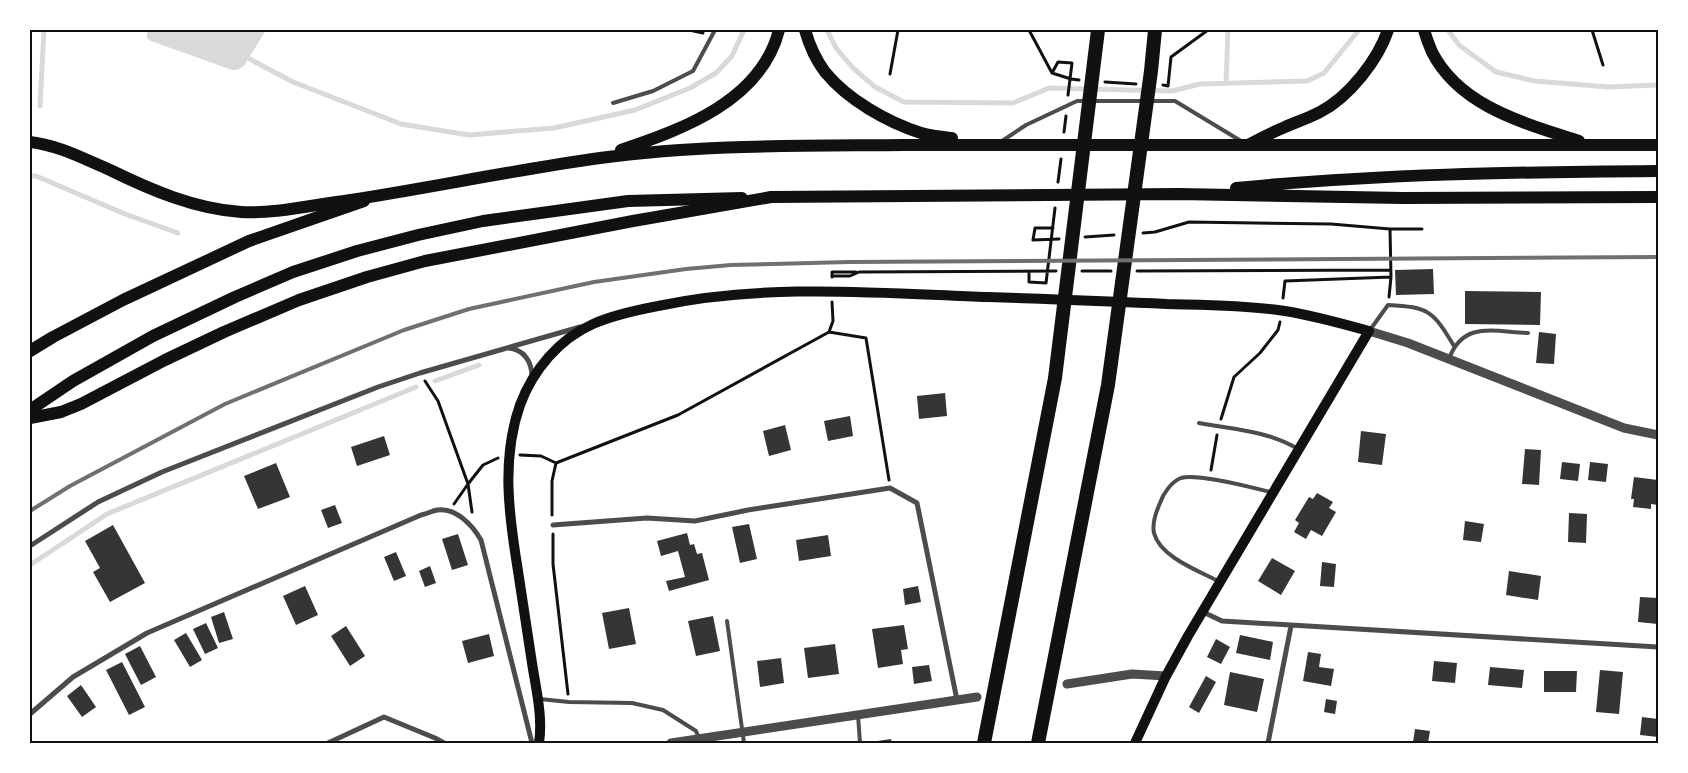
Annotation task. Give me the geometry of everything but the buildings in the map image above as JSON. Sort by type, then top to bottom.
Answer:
[{"type":"highway","points":[[984,743],[1055,378],[1098,30]]},
{"type":"highway","points":[[1038,743],[1108,385],[1155,30]]},
{"type":"main road","points":[[600,158],[673,132],[705,116],[732,98],[751,82],[765,61],[779,30]]},
{"type":"main road","points":[[805,30],[809,43],[824,71],[846,92],[869,109],[922,134],[996,145]]},
{"type":"main road","points":[[1248,145],[1284,127],[1321,112],[1343,95],[1364,73],[1384,44],[1388,30]]},
{"type":"main road","points":[[1424,30],[1439,64],[1470,96],[1483,105],[1525,123],[1591,145]]},
{"type":"main road","points":[[30,142],[43,143],[81,157],[170,196],[207,207],[242,212],[282,210],[600,158],[669,150],[788,146],[1655,144]]},
{"type":"main road","points":[[1179,194],[1312,180],[1515,172],[1658,171]]},
{"type":"main road","points":[[30,410],[73,381],[162,332],[293,272],[356,251],[483,221],[618,202],[771,197],[1179,194],[1403,198],[1658,197]]},
{"type":"main road","points":[[30,351],[123,300],[249,240],[382,195]]},
{"type":"main road","points":[[30,418],[61,412],[81,404],[165,360],[299,300],[367,277],[425,262],[545,238],[771,197]]},
{"type":"main road","points":[[540,743],[538,698],[513,537],[508,482],[509,456],[520,405],[529,384],[554,351],[573,335],[595,323],[640,309],[690,299],[755,293],[833,293],[1005,297],[1267,308],[1320,318],[1369,331],[1272,492],[1166,676],[1135,743]]},
{"type":"street","points":[[30,546],[98,502],[162,472],[378,387],[420,373],[595,323]]},
{"type":"street","points":[[1369,331],[1408,343],[1624,428],[1658,435]]},
{"type":"street","points":[[505,348],[513,348],[526,356],[532,370],[529,384]]},
{"type":"street","points":[[552,525],[647,518],[695,521],[748,510],[890,488],[918,503],[957,700]]},
{"type":"street","points":[[30,714],[73,677],[147,633],[421,515],[437,510],[449,510],[474,527],[481,540],[532,743]]},
{"type":"street","points":[[1203,612],[1222,621],[1658,647]]},
{"type":"street","points":[[1268,743],[1291,626]]},
{"type":"street","points":[[1067,684],[1132,674],[1166,676]]},
{"type":"street","points":[[671,743],[977,696]]},
{"type":"street","points":[[328,743],[384,717],[444,743]]},
{"type":"lane","points":[[613,103],[653,91],[692,71],[715,30]]},
{"type":"lane","points":[[996,145],[1026,125],[1077,101],[1174,101],[1248,145]]},
{"type":"lane","points":[[1369,331],[1388,305],[1412,306],[1428,312],[1440,322],[1454,346]]},
{"type":"lane","points":[[1449,359],[1454,346],[1474,331],[1528,333]]},
{"type":"lane","points":[[1199,423],[1270,436],[1289,443],[1298,449]]},
{"type":"lane","points":[[1220,582],[1171,556],[1160,545],[1154,532],[1155,519],[1160,502],[1169,487],[1181,478],[1195,477],[1272,492]]},
{"type":"lane","points":[[728,620],[744,743]]},
{"type":"lane","points":[[538,698],[569,702],[632,703],[663,710],[696,731],[699,739]]},
{"type":"lane","points":[[858,715],[860,743]]},
{"type":"path","points":[[890,74],[898,30]]},
{"type":"path","points":[[1029,30],[1052,73],[1080,80]]},
{"type":"path","points":[[1158,85],[1168,86],[1171,57],[1208,30]]},
{"type":"path","points":[[1592,30],[1603,66]]},
{"type":"path","points":[[1052,73],[1058,62],[1072,63],[1068,102]]},
{"type":"path","points":[[1100,81],[1139,84]]},
{"type":"path","points":[[1063,141],[1066,112]]},
{"type":"path","points":[[1057,190],[1062,151]]},
{"type":"path","points":[[1029,272],[1029,282],[1046,283],[1056,199]]},
{"type":"path","points":[[1137,234],[1156,232],[1189,222],[1331,224],[1390,229],[1422,229]]},
{"type":"path","points":[[1053,228],[1035,228],[1033,240],[1061,238]]},
{"type":"path","points":[[1388,305],[1391,277],[1390,229]]},
{"type":"path","points":[[1080,237],[1118,235]]},
{"type":"path","points":[[1128,271],[1391,270]]},
{"type":"path","points":[[833,285],[832,272],[1059,271]]},
{"type":"path","points":[[1078,271],[1118,271]]},
{"type":"path","points":[[1283,302],[1285,281],[1391,277]]},
{"type":"path","points":[[520,455],[541,456],[556,463],[678,415],[828,332],[833,321],[832,308]]},
{"type":"path","points":[[1211,471],[1219,427],[1234,377],[1260,353],[1278,330],[1281,319]]},
{"type":"path","points":[[828,332],[866,338],[890,488]]},
{"type":"path","points":[[420,373],[438,401],[468,484],[474,527]]},
{"type":"path","points":[[449,510],[483,465],[500,456]]},
{"type":"path","points":[[556,463],[552,481],[553,564],[569,702]]},
{"type":"shaded area","points":[[147,30],[266,30],[244,66],[237,70],[232,70],[151,41],[147,38]]},
{"type":"waterway","points":[[40,106],[44,30]]},
{"type":"waterway","points":[[244,56],[293,82],[401,124],[469,135],[554,128],[635,110],[690,88],[716,73],[732,56],[744,30]]},
{"type":"waterway","points":[[827,30],[836,48],[853,68],[875,87],[904,102],[1013,103],[1049,88],[1172,91],[1200,84],[1307,81],[1324,73],[1359,30]]},
{"type":"waterway","points":[[1226,83],[1228,30]]},
{"type":"waterway","points":[[1448,30],[1459,45],[1496,72],[1535,81],[1608,87],[1658,85]]},
{"type":"waterway","points":[[30,176],[36,176],[125,214],[178,233]]},
{"type":"waterway","points":[[435,381],[479,365]]},
{"type":"waterway","points":[[30,565],[107,514],[416,387]]},
{"type":"railway","points":[[30,511],[70,486],[225,404],[404,330],[469,309],[594,282],[686,269],[731,265],[849,262],[1658,257]]}]
